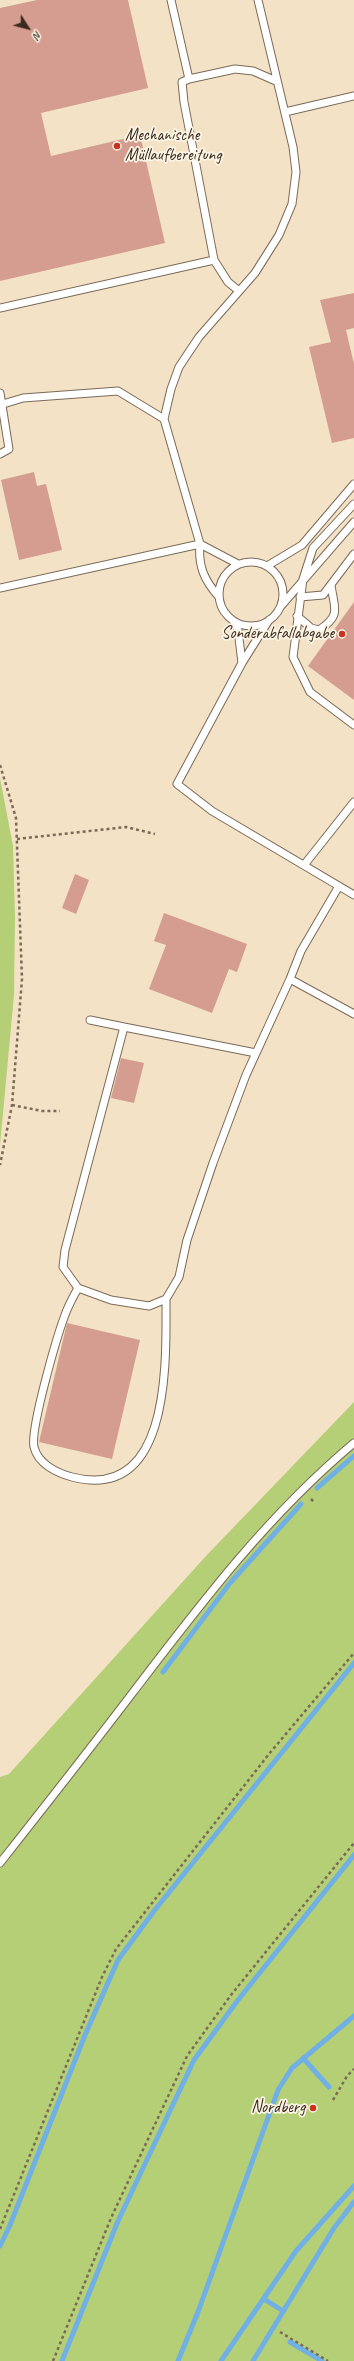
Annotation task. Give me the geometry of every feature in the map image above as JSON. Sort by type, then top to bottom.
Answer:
[{"type":"lane","points":[[171,0],[189,79]]},
{"type":"lane","points":[[219,597],[211,588],[198,562],[200,544],[164,419],[171,389],[179,367],[199,337],[255,273],[279,235],[292,204],[296,172],[285,112],[276,81],[258,0]]},
{"type":"lane","points":[[239,291],[228,282],[214,260],[184,102],[182,82],[189,79],[235,69],[253,71],[276,81]]},
{"type":"lane","points":[[285,112],[354,96]]},
{"type":"lane","points":[[0,308],[214,260]]},
{"type":"lane","points":[[1,405],[23,398],[118,391],[164,419]]},
{"type":"lane","points":[[0,393],[9,449],[0,454]]},
{"type":"lane","points":[[267,566],[302,545],[354,484]]},
{"type":"lane","points":[[354,504],[313,548],[303,579],[297,616],[293,657],[310,692],[354,724]]},
{"type":"lane","points":[[354,522],[269,620],[242,663],[177,784],[212,810],[354,895]]},
{"type":"lane","points":[[0,588],[200,544],[238,564],[257,562],[267,566],[275,573],[283,592],[277,611]]},
{"type":"lane","points":[[300,597],[323,595],[354,554]]},
{"type":"lane","points":[[238,564],[223,578],[219,597],[221,607],[234,622],[238,630],[242,663]]},
{"type":"lane","points":[[297,616],[311,628],[319,630],[328,624],[335,615],[336,605],[331,585]]},
{"type":"lane","points":[[234,622],[252,626],[269,620]]},
{"type":"lane","points":[[304,865],[354,802]]},
{"type":"lane","points":[[78,1288],[61,1326],[33,1438],[38,1458],[46,1465],[72,1477],[105,1481],[116,1478],[128,1470],[140,1454],[151,1435],[159,1413],[164,1386],[166,1299],[179,1277],[187,1240],[213,1162],[256,1053],[290,979],[301,951],[339,886]]},
{"type":"lane","points":[[290,979],[354,1014]]},
{"type":"lane","points":[[90,1020],[256,1053]]},
{"type":"lane","points":[[124,1027],[65,1250],[63,1267],[78,1288],[111,1300],[148,1306],[166,1299]]},
{"type":"lane","points":[[0,1863],[184,1626],[264,1528],[320,1472],[354,1443]]},
{"type":"path","points":[[0,764],[16,818],[18,839],[22,979],[12,1105],[0,1165]]},
{"type":"path","points":[[18,839],[126,827],[155,834]]},
{"type":"path","points":[[12,1105],[42,1111],[60,1111]]},
{"type":"path","points":[[0,2229],[102,1977],[116,1949],[270,1754],[354,1653]]},
{"type":"path","points":[[53,2361],[111,2218],[187,2056],[231,1995],[354,1843]]},
{"type":"path","points":[[333,2100],[347,2076],[354,2069]]},
{"type":"path","points":[[280,2332],[328,2361]]},
{"type":"green space","points":[[0,778],[13,846],[15,918],[14,995],[0,1145]]},
{"type":"green space","points":[[354,1402],[354,2361],[0,2361],[0,1777],[9,1774],[206,1556]]},
{"type":"building","name":"Mechanische Müllaufbereitung","points":[[37,0],[128,0],[148,88],[41,113],[51,156],[140,135],[165,243],[0,281],[0,8]]},
{"type":"building","points":[[354,293],[354,328],[346,330],[354,364],[354,438],[332,443],[309,347],[331,342],[320,300]]},
{"type":"building","points":[[34,472],[37,486],[46,484],[62,550],[19,560],[1,480]]},
{"type":"building","name":"Sonderabfallabgabe","points":[[354,602],[354,700],[308,666]]},
{"type":"building","points":[[75,874],[89,880],[76,914],[62,908]]},
{"type":"building","points":[[164,913],[247,944],[237,972],[229,969],[212,1013],[149,989],[166,945],[154,941]]},
{"type":"building","points":[[121,1058],[144,1063],[134,1103],[111,1098]]},
{"type":"building","points":[[67,1323],[140,1340],[112,1459],[39,1442]]},
{"type":"waterway","points":[[317,1488],[354,1456]]},
{"type":"waterway","points":[[163,1672],[230,1583],[301,1504]]},
{"type":"waterway","points":[[0,2246],[10,2225],[85,2035],[118,1960],[154,1911],[354,1663]]},
{"type":"waterway","points":[[62,2361],[118,2221],[194,2060],[238,2000],[354,1855]]},
{"type":"waterway","points":[[178,2361],[198,2312],[278,2090],[292,2068],[354,2016]]},
{"type":"waterway","points":[[303,2058],[329,2087]]},
{"type":"waterway","points":[[221,2361],[296,2251],[354,2186]]},
{"type":"waterway","points":[[253,2361],[334,2228],[354,2202]]},
{"type":"waterway","points":[[264,2299],[283,2311]]},
{"type":"waterway","points":[[290,2342],[322,2361]]},
{"type":"place","name":"Mechanische Müllaufbereitung","points":[[117,146]]},
{"type":"place","name":"Sonderabfallabgabe","points":[[342,634]]},
{"type":"place","name":"Nordberg","points":[[313,2108]]}]
